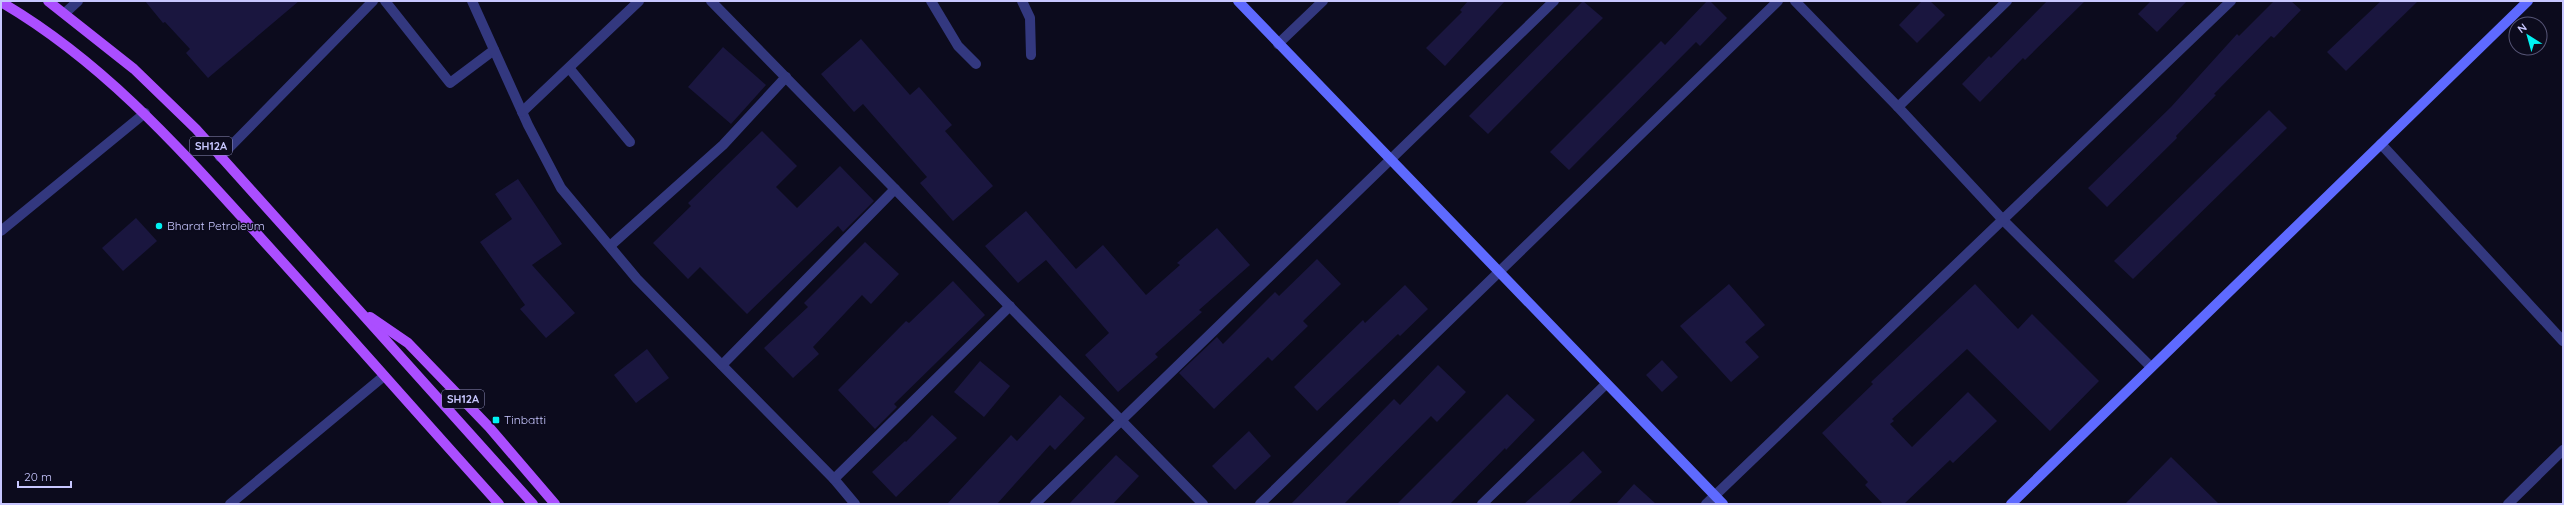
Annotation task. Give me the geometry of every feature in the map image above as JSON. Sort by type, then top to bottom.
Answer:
[{"type":"main road","name":"SH12A","points":[[48,1],[134,69],[196,129],[533,504]]},
{"type":"main road","points":[[1238,1],[1723,504]]},
{"type":"main road","points":[[2011,504],[2528,1]]},
{"type":"main road","name":"SH12A","points":[[1,2],[80,56],[145,113],[498,504]]},
{"type":"main road","name":"SH12A","points":[[356,308],[408,343],[484,422],[555,504]]},
{"type":"street","points":[[65,13],[78,1]]},
{"type":"street","points":[[220,157],[373,1]]},
{"type":"street","points":[[385,1],[450,83],[494,50]]},
{"type":"street","points":[[522,112],[639,1]]},
{"type":"street","points":[[711,1],[1203,504]]},
{"type":"street","points":[[931,1],[958,46],[976,64]]},
{"type":"street","points":[[1022,1],[1030,18],[1030,55]]},
{"type":"street","points":[[1278,44],[1323,1]]},
{"type":"street","points":[[1035,504],[1389,159],[1554,1]]},
{"type":"street","points":[[1260,504],[1497,271],[1778,1]]},
{"type":"street","points":[[1795,1],[1898,107],[2004,221],[2151,367]]},
{"type":"street","points":[[1898,107],[2007,1]]},
{"type":"street","points":[[1706,504],[2004,221],[2231,1]]},
{"type":"street","points":[[473,2],[522,112],[561,188],[637,279],[834,479],[855,504]]},
{"type":"street","points":[[569,68],[630,142]]},
{"type":"street","points":[[610,246],[723,145],[786,77]]},
{"type":"street","points":[[1,230],[145,113]]},
{"type":"street","points":[[2381,144],[2563,340]]},
{"type":"street","points":[[722,365],[896,189]]},
{"type":"street","points":[[834,479],[1010,306]]},
{"type":"street","points":[[230,504],[384,376]]},
{"type":"street","points":[[1482,504],[1606,384]]},
{"type":"street","points":[[2508,504],[2563,450]]},
{"type":"building","points":[[145,1],[299,1],[208,78],[186,53],[190,49],[165,22],[163,23]]},
{"type":"building","points":[[1468,1],[1505,1],[1445,66],[1426,48],[1462,12],[1460,10]]},
{"type":"building","points":[[1583,1],[1603,18],[1488,134],[1469,116]]},
{"type":"building","points":[[1707,1],[1710,1],[1727,18],[1700,46],[1696,42],[1569,170],[1550,152],[1661,41],[1665,45]]},
{"type":"building","points":[[1922,1],[1930,1],[1945,15],[1917,43],[1899,25]]},
{"type":"building","points":[[2047,1],[2085,1],[2025,60],[2023,58],[1980,102],[1962,84],[1989,56],[1991,58]]},
{"type":"building","points":[[2151,1],[2187,1],[2157,32],[2138,14]]},
{"type":"building","points":[[2274,1],[2291,1],[2301,10],[2274,38],[2271,36],[2214,94],[2216,95],[2176,136],[2177,138],[2107,207],[2088,188],[2171,107],[2237,34],[2239,36]]},
{"type":"building","points":[[2381,1],[2418,1],[2346,71],[2327,52]]},
{"type":"building","points":[[861,39],[910,95],[919,87],[952,125],[945,131],[993,186],[953,221],[920,183],[927,177],[863,104],[854,112],[821,74]]},
{"type":"building","points":[[723,47],[766,85],[731,124],[688,87]]},
{"type":"building","points":[[2269,110],[2287,128],[2133,279],[2114,261]]},
{"type":"building","points":[[762,131],[797,166],[776,187],[797,208],[840,166],[874,201],[843,232],[838,226],[747,314],[700,267],[688,279],[653,243],[691,206],[688,203]]},
{"type":"building","points":[[518,179],[562,244],[532,265],[575,313],[546,338],[520,309],[525,305],[480,242],[512,219],[495,194]]},
{"type":"building","points":[[1026,211],[1076,269],[1103,245],[1146,295],[1180,265],[1177,263],[1217,228],[1250,265],[1199,310],[1202,312],[1155,354],[1158,357],[1118,392],[1085,355],[1109,333],[1046,260],[1018,283],[985,246]]},
{"type":"building","points":[[136,218],[157,241],[123,271],[102,248]]},
{"type":"building","points":[[865,242],[899,274],[871,304],[862,295],[813,347],[819,354],[793,378],[764,348],[808,307],[804,303]]},
{"type":"building","points":[[1317,259],[1341,284],[1303,321],[1308,326],[1272,361],[1268,357],[1214,409],[1179,373],[1217,337],[1223,344],[1275,292],[1279,296]]},
{"type":"building","points":[[953,281],[985,315],[894,404],[897,407],[875,429],[838,390],[906,321],[909,323]]},
{"type":"building","points":[[1729,284],[1765,325],[1745,342],[1759,357],[1731,382],[1680,326]]},
{"type":"building","points":[[1975,284],[2018,329],[2032,314],[2099,381],[2050,431],[1967,349],[1892,419],[1894,421],[1890,424],[1912,447],[1968,392],[1997,421],[1953,463],[1950,460],[1904,504],[1883,504],[1865,485],[1868,482],[1822,433],[1873,384],[1871,382]]},
{"type":"building","points":[[1405,285],[1428,309],[1400,336],[1398,334],[1317,411],[1294,387],[1363,320],[1365,323]]},
{"type":"building","points":[[647,349],[669,378],[636,403],[614,375]]},
{"type":"building","points":[[1662,360],[1678,377],[1662,392],[1646,375]]},
{"type":"building","points":[[980,361],[1010,386],[984,417],[954,392]]},
{"type":"building","points":[[1438,365],[1466,392],[1437,422],[1431,416],[1344,504],[1291,504],[1394,399],[1400,405]]},
{"type":"building","points":[[1507,394],[1535,420],[1506,450],[1505,448],[1450,504],[1397,504]]},
{"type":"building","points":[[1060,395],[1085,418],[1055,450],[1050,445],[997,504],[947,504],[1011,435],[1017,441]]},
{"type":"building","points":[[932,415],[957,438],[896,497],[872,472],[905,441],[906,442]]},
{"type":"building","points":[[1249,431],[1271,456],[1235,490],[1212,466]]},
{"type":"building","points":[[1583,451],[1602,472],[1568,504],[1524,504]]},
{"type":"building","points":[[1116,455],[1139,476],[1113,504],[1069,504]]},
{"type":"building","points":[[2171,457],[2219,504],[2125,504]]},
{"type":"building","points":[[1634,484],[1656,504],[1616,504]]},
{"type":"place","name":"Bharat Petroleum","points":[[159,226]]},
{"type":"place","name":"Tinbatti","points":[[496,420]]}]
